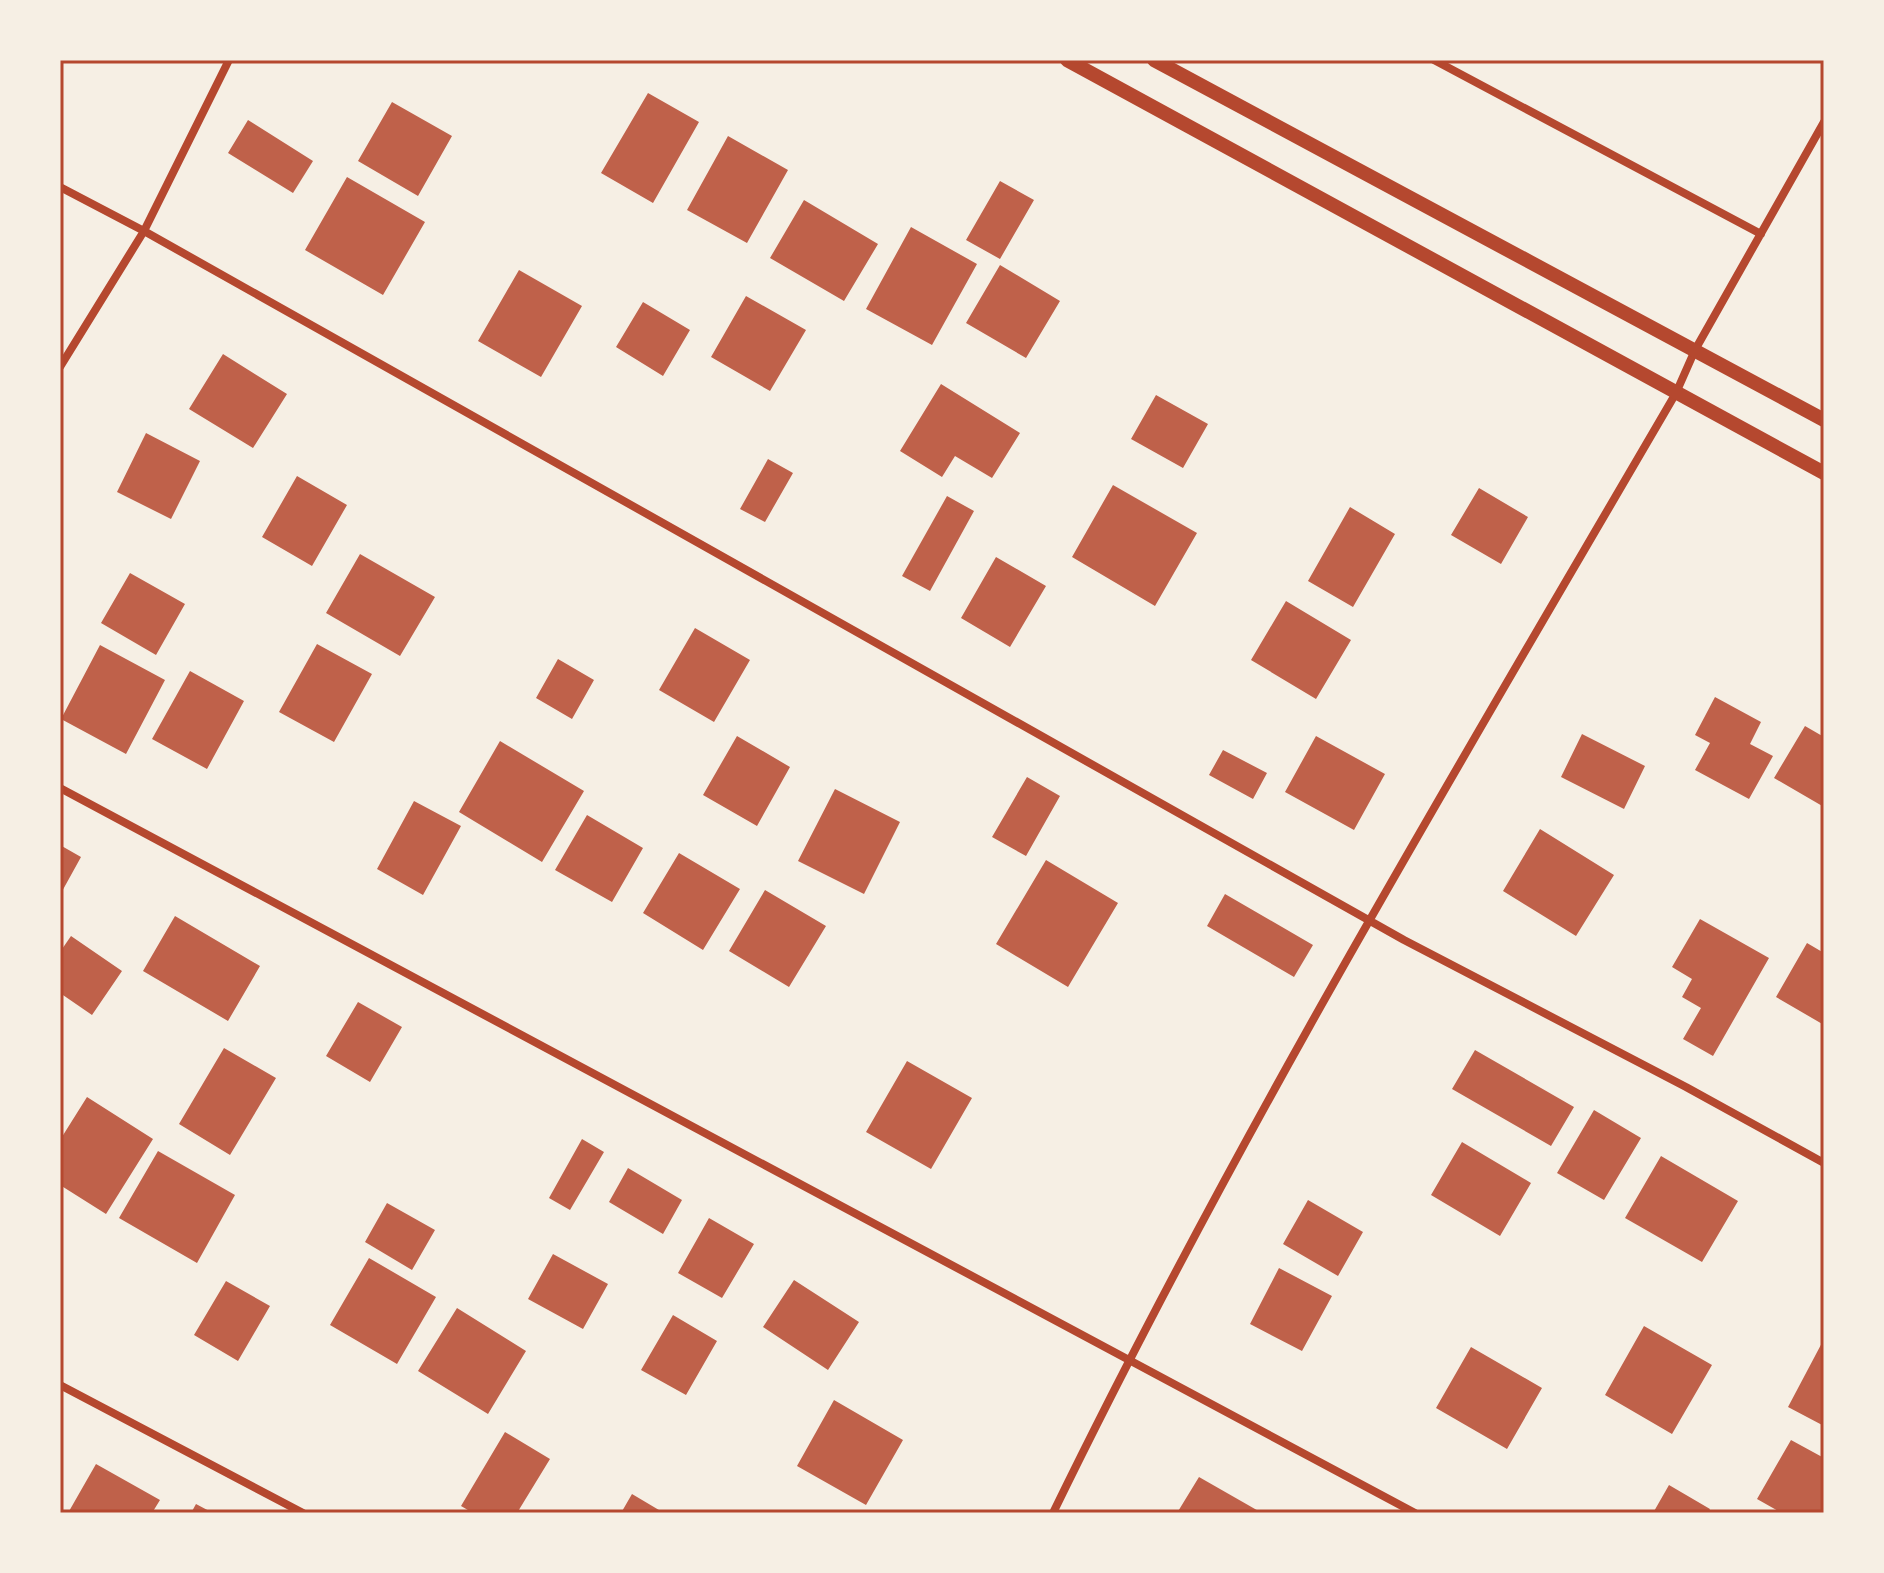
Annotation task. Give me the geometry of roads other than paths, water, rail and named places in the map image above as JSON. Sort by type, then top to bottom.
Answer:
[{"type":"street","points":[[60,367],[144,231],[229,60]]},
{"type":"street","points":[[1067,60],[1824,473]]},
{"type":"street","points":[[1154,60],[1824,420]]},
{"type":"street","points":[[1434,60],[1761,234]]},
{"type":"street","points":[[1053,1513],[1128,1359],[1369,920],[1676,393],[1695,350],[1824,122]]},
{"type":"street","points":[[60,187],[144,231],[1369,920],[1824,1163]]},
{"type":"street","points":[[60,788],[1415,1513]]},
{"type":"street","points":[[60,1385],[303,1513]]}]
